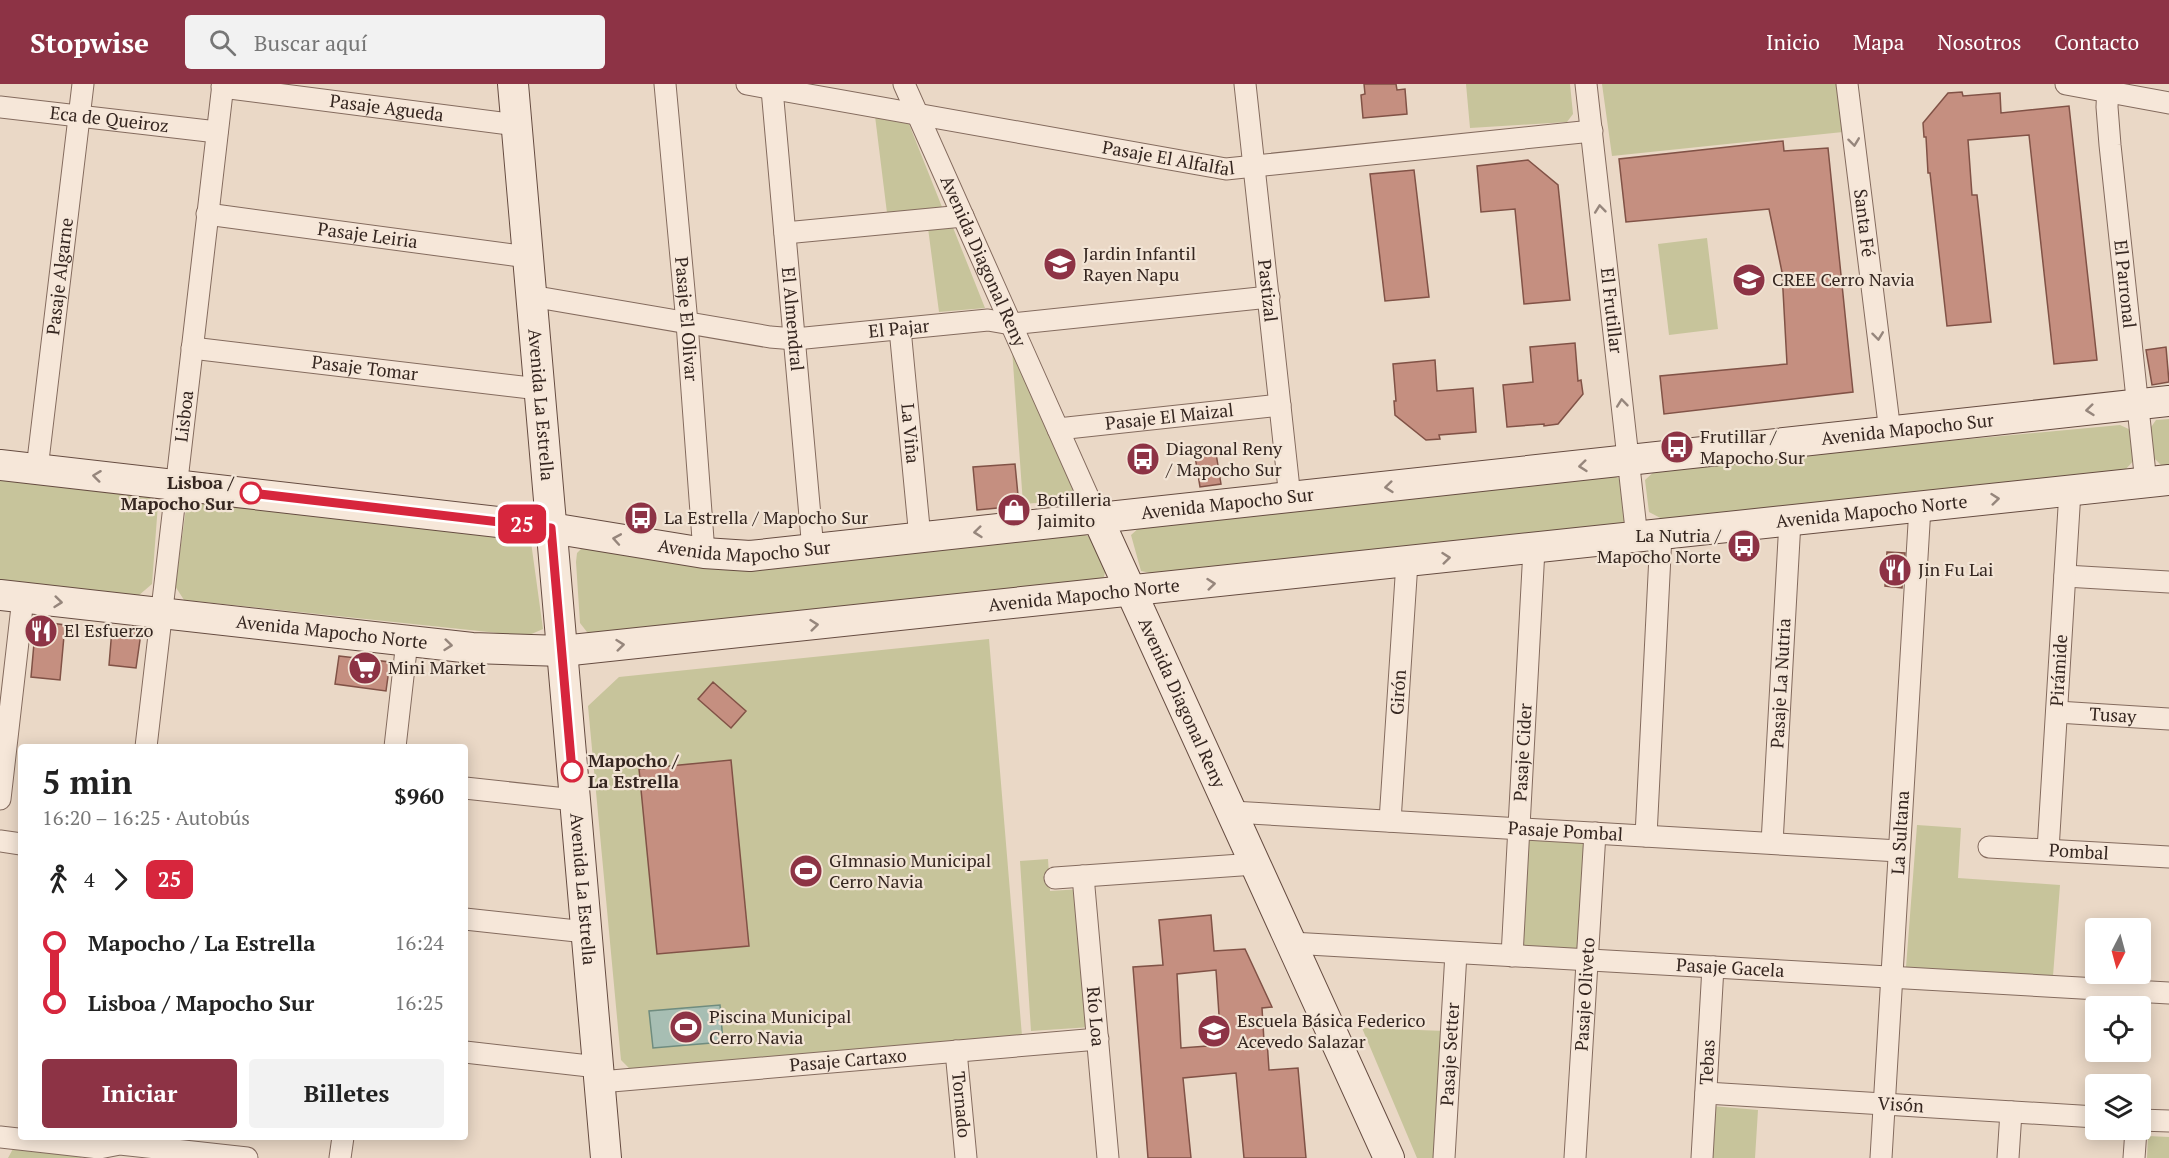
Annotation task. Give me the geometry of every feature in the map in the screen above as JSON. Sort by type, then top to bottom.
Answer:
[{"type":"street","name":"Pasaje Algarne","points":[[38,469],[84,84]]},
{"type":"street","name":"Avenida La Estrella","points":[[513,84],[606,1158]]},
{"type":"street","name":"Pasaje El Olivar","points":[[665,84],[687,322],[704,554]]},
{"type":"street","name":"Pasaje El Alfalfal","points":[[747,84],[1218,168],[1254,167],[1592,130]]},
{"type":"street","name":"Avenida Diagonal Reny","points":[[904,84],[1098,519],[1389,1158]]},
{"type":"street","name":"Pastizal","points":[[1245,84],[1290,498]]},
{"type":"street","name":"El Frutillar","points":[[1586,84],[1629,461],[1649,536]]},
{"type":"street","name":"Santa Fé","points":[[1847,84],[1890,432]]},
{"type":"street","points":[[2066,84],[2108,88],[2169,103]]},
{"type":"street","name":"Pasaje Agueda","points":[[222,86],[517,125]]},
{"type":"street","name":"Lisboa","points":[[146,744],[222,86]]},
{"type":"street","name":"El Almendral","points":[[772,88],[813,550]]},
{"type":"street","name":"El Parronal","points":[[2108,88],[2109,134],[2138,405],[2157,481]]},
{"type":"street","name":"Eca de Queiroz","points":[[0,107],[217,132]]},
{"type":"street","name":"Pasaje Leiria","points":[[207,214],[528,256]]},
{"type":"street","points":[[785,233],[963,216]]},
{"type":"street","name":"El Pajar","points":[[531,296],[770,337],[795,339],[988,320],[1011,324],[1269,297]]},
{"type":"street","name":"La Viña","points":[[900,329],[920,538]]},
{"type":"street","name":"Pasaje Tomar","points":[[192,348],[539,389]]},
{"type":"street","name":"Avenida Mapocho Sur","points":[[0,465],[551,528],[704,554],[750,556],[2169,401]]},
{"type":"street","name":"Pasaje El Maizal","points":[[1058,429],[1280,405]]},
{"type":"street","name":"Avenida Mapocho Norte","points":[[11,596],[472,648],[562,651],[2157,481]]},
{"type":"street","name":"Pirámide","points":[[2048,850],[2070,491]]},
{"type":"street","name":"La Sultana","points":[[1881,1158],[1920,507]]},
{"type":"street","name":"Pasaje La Nutria","points":[[1772,843],[1790,521]]},
{"type":"street","points":[[1646,836],[1649,536]]},
{"type":"street","name":"Pasaje Cider","points":[[1512,956],[1534,549]]},
{"type":"street","name":"Girón","points":[[1390,821],[1407,562]]},
{"type":"street","points":[[2065,576],[2169,582]]},
{"type":"street","points":[[0,799],[11,596]]},
{"type":"street","points":[[395,744],[407,641]]},
{"type":"street","name":"Tusay","points":[[2057,712],[2169,719]]},
{"type":"street","points":[[468,788],[575,800]]},
{"type":"street","name":"Pasaje Pombal","points":[[1232,812],[1899,850]]},
{"type":"street","name":"Pasaje Oliveto","points":[[1575,1158],[1595,833]]},
{"type":"street","points":[[0,841],[18,844]]},
{"type":"street","name":"Pombal","points":[[1989,847],[2169,857]]},
{"type":"street","points":[[1055,878],[1255,864]]},
{"type":"street","name":"Río Loa","points":[[1083,876],[1108,1158]]},
{"type":"street","points":[[468,919],[586,932]]},
{"type":"street","name":"Pasaje Gacela","points":[[1291,943],[2169,993]]},
{"type":"street","name":"Pasaje Setter","points":[[1444,1158],[1456,953]]},
{"type":"street","name":"Tebas","points":[[1702,1158],[1713,968]]},
{"type":"street","name":"Pasaje Cartaxo","points":[[468,1053],[599,1075],[1098,1039]]},
{"type":"street","name":"Tornado","points":[[956,1051],[966,1158]]},
{"type":"street","name":"Visón","points":[[1706,1094],[2085,1116]]},
{"type":"street","points":[[2008,1158],[2011,1112]]},
{"type":"street","points":[[2151,1120],[2169,1121]]},
{"type":"street","points":[[0,1137],[18,1139]]},
{"type":"street","points":[[27,1140],[99,1148],[120,1144],[247,1158]]},
{"type":"street","points":[[340,1158],[343,1140]]},
{"type":"street","points":[[2134,1158],[2135,1140]]},
{"type":"shaded area","points":[[1466,84],[1570,84],[1573,114],[1567,122],[1470,128]]},
{"type":"shaded area","points":[[1602,84],[1836,84],[1843,132],[1612,156]]},
{"type":"shaded area","points":[[875,116],[909,124],[942,207],[887,213]]},
{"type":"shaded area","points":[[952,225],[985,308],[939,312],[928,228]]},
{"type":"shaded area","points":[[1707,238],[1718,329],[1669,335],[1658,244]]},
{"type":"shaded area","points":[[1012,349],[1077,494],[1073,500],[1023,504]]},
{"type":"shaded area","points":[[2169,419],[2169,467],[2163,467],[2153,457],[2149,430],[2156,420]]},
{"type":"shaded area","points":[[2120,425],[2133,431],[2137,457],[2124,471],[1666,521],[1649,512],[1645,480],[1658,468]]},
{"type":"shaded area","points":[[1610,474],[1624,481],[1628,518],[1618,526],[1160,575],[1141,571],[1131,535],[1141,526]]},
{"type":"shaded area","points":[[0,475],[143,491],[158,504],[152,584],[138,596],[0,580]]},
{"type":"shaded area","points":[[205,498],[531,542],[543,629],[527,636],[184,600],[175,586],[186,509]]},
{"type":"shaded area","points":[[1080,534],[1098,542],[1106,568],[1104,577],[1096,584],[596,635],[587,632],[580,623],[576,562],[577,553],[582,548],[695,567],[764,570]]},
{"type":"shaded area","name":"GImnasio Municipal Cerro Navia","points":[[989,639],[1022,1036],[632,1071],[621,1060],[588,706],[619,677]]},
{"type":"shaded area","points":[[1917,825],[1961,828],[1958,878],[2060,885],[2053,976],[1906,967]]},
{"type":"shaded area","points":[[1525,837],[1588,842],[1582,950],[1517,946]]},
{"type":"shaded area","points":[[1048,859],[1050,891],[1081,889],[1091,1027],[1031,1031],[1020,861]]},
{"type":"shaded area","name":"Piscina Municipal Cerro Navia","points":[[720,1005],[723,1042],[653,1048],[649,1011]]},
{"type":"shaded area","points":[[1362,1028],[1446,1031],[1438,1158],[1417,1158]]},
{"type":"shaded area","points":[[1712,1106],[1758,1110],[1755,1158],[1709,1158]]},
{"type":"shaded area","points":[[2151,1136],[2169,1137],[2169,1158],[2147,1158],[2148,1140],[2151,1140]]},
{"type":"shaded area","points":[[14,1147],[80,1156],[82,1158],[8,1158]]},
{"type":"building","points":[[1364,84],[1396,84],[1397,90],[1405,89],[1407,114],[1363,118],[1361,95],[1365,94]]},
{"type":"building","points":[[1962,92],[1963,96],[2000,93],[2001,113],[2069,106],[2097,360],[2054,364],[2029,135],[1968,140],[1972,195],[1977,195],[1991,322],[1947,326],[1923,123],[1948,93]]},
{"type":"building","points":[[1783,141],[1784,151],[1828,148],[1853,392],[1664,414],[1660,376],[1787,364],[1782,272],[1769,209],[1626,222],[1619,159]]},
{"type":"building","points":[[1528,160],[1558,185],[1570,300],[1524,304],[1515,209],[1481,212],[1477,166]]},
{"type":"building","points":[[1414,170],[1429,297],[1385,301],[1370,174]]},
{"type":"building","points":[[1575,343],[1578,381],[1581,380],[1583,394],[1558,424],[1507,427],[1503,385],[1533,382],[1530,347]]},
{"type":"building","points":[[2166,347],[2169,382],[2152,385],[2146,350]]},
{"type":"building","points":[[1435,360],[1437,391],[1473,388],[1476,432],[1439,435],[1440,439],[1426,440],[1395,415],[1393,364]]},
{"type":"building","points":[[1215,447],[1221,484],[1200,487],[1194,450]]},
{"type":"building","points":[[1015,464],[1019,506],[977,510],[973,467]]},
{"type":"building","name":"Jin Fu Lai","points":[[1887,552],[1905,553],[1902,588],[1885,586]]},
{"type":"building","points":[[44,622],[65,625],[60,680],[31,677],[35,632]]},
{"type":"building","points":[[112,629],[135,631],[140,640],[136,668],[109,665]]},
{"type":"building","points":[[339,656],[390,662],[386,691],[335,684]]},
{"type":"building","points":[[713,682],[746,711],[731,728],[698,699]]},
{"type":"building","points":[[731,760],[749,946],[657,954],[639,769]]},
{"type":"building","points":[[1211,915],[1214,951],[1245,949],[1272,1007],[1262,1008],[1269,1070],[1298,1068],[1306,1158],[1244,1158],[1236,1073],[1183,1078],[1191,1158],[1148,1158],[1133,967],[1163,965],[1159,920]],"holes":[[[1216,970],[1221,1045],[1181,1048],[1177,974]]]},
{"type":"bus line","name":"25","points":[[251,493],[551,528],[572,771]]},
{"type":"place","name":"Jardin Infantil Rayen Napu","points":[[1060,264]]},
{"type":"place","name":"CREE Cerro Navia","points":[[1749,280]]},
{"type":"place","name":"Frutillar / Mapocho Sur","points":[[1677,447]]},
{"type":"place","name":"Diagonal Reny / Mapocho Sur","points":[[1143,459]]},
{"type":"place","name":"Lisboa / Mapocho Sur","points":[[251,493]]},
{"type":"place","name":"Botilleria Jaimito","points":[[1014,510]]},
{"type":"place","name":"La Estrella / Mapocho Sur","points":[[641,518]]},
{"type":"place","name":"La Nutria / Mapocho Norte","points":[[1744,546]]},
{"type":"place","name":"Jin Fu Lai","points":[[1895,570]]},
{"type":"place","name":"El Esfuerzo","points":[[41,631]]},
{"type":"place","name":"Mini Market","points":[[365,668]]},
{"type":"place","name":"Mapocho / La Estrella","points":[[572,771]]},
{"type":"place","name":"GImnasio Municipal Cerro Navia","points":[[806,871]]},
{"type":"place","name":"Piscina Municipal Cerro Navia","points":[[686,1027]]},
{"type":"place","name":"Escuela Básica Federico Acevedo Salazar","points":[[1214,1031]]}]
